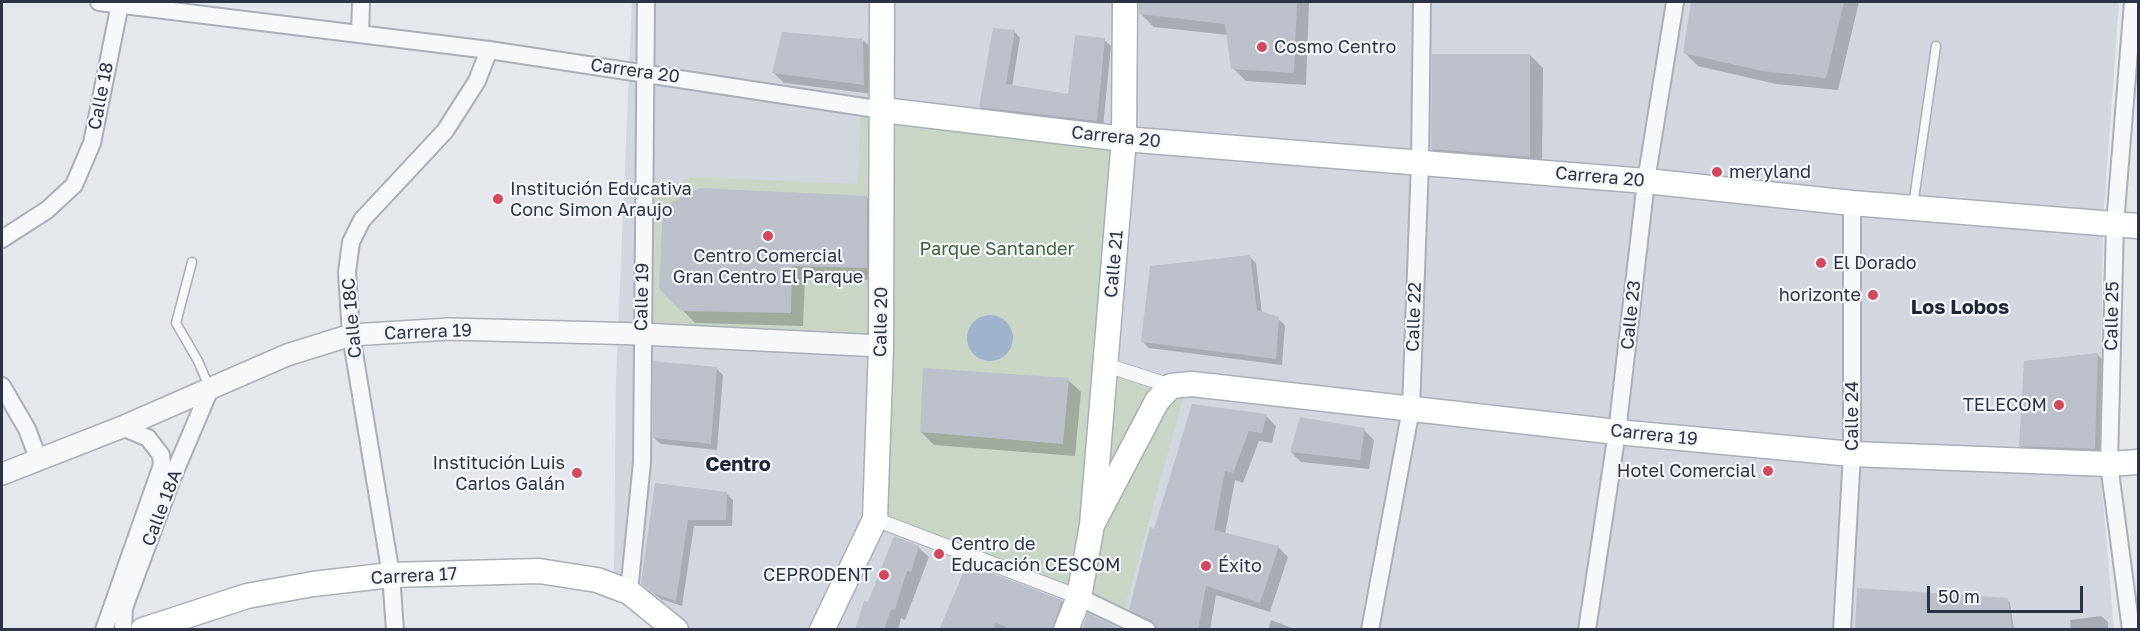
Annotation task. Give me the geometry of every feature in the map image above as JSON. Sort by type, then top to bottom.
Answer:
[{"type":"main road","name":"Calle 20","points":[[822,630],[875,519],[880,346],[882,2]]},
{"type":"main road","name":"Calle 21","points":[[1066,630],[1079,597],[1092,525],[1124,139],[1125,2]]},
{"type":"main road","name":"Carrera 20","points":[[883,110],[1124,139],[1646,181],[1852,203],[2139,226]]},
{"type":"main road","name":"Carrera 19","points":[[1171,386],[1192,384],[1617,432],[1852,454],[2109,465],[2139,462]]},
{"type":"main road","name":"Calle 21","points":[[1092,525],[1157,401],[1171,386]]},
{"type":"main road","name":"Carrera 17","points":[[144,630],[167,620],[247,596],[314,584],[391,575],[539,572],[597,580],[629,592],[676,630]]},
{"type":"street","name":"Carrera 20","points":[[99,2],[489,50],[883,110]]},
{"type":"street","points":[[360,2],[360,33]]},
{"type":"street","name":"Calle 19","points":[[629,592],[642,462],[646,2]]},
{"type":"street","name":"Calle 22","points":[[1370,630],[1411,409],[1420,162],[1422,2]]},
{"type":"street","name":"Calle 23","points":[[1587,630],[1617,432],[1646,181],[1674,2]]},
{"type":"street","name":"Calle 25","points":[[2131,630],[2109,465],[2115,224],[2133,2]]},
{"type":"street","name":"Calle 18","points":[[2,239],[47,210],[74,185],[92,143],[120,4]]},
{"type":"street","name":"Calle 18C","points":[[396,630],[391,575],[351,335],[347,272],[351,243],[362,220],[446,130],[477,81],[489,50]]},
{"type":"street","name":"Calle 24","points":[[1842,630],[1852,454],[1852,203]]},
{"type":"street","name":"Carrera 19","points":[[2,474],[122,427],[287,355],[351,335],[449,330],[642,334],[880,346]]},
{"type":"street","points":[[1106,364],[1171,386]]},
{"type":"street","points":[[2,386],[27,429],[39,461]]},
{"type":"street","name":"Calle 18A","points":[[123,630],[124,608],[173,476],[210,389]]},
{"type":"street","name":"Calle 18A","points":[[104,630],[162,465],[161,455],[148,438],[122,427]]},
{"type":"street","points":[[875,519],[1079,597],[1146,630]]},
{"type":"lane","points":[[1913,207],[1936,46]]},
{"type":"lane","points":[[192,262],[176,323],[198,361],[210,389]]},
{"type":"shaded area","points":[[632,2],[2119,2],[2103,223],[2100,465],[2114,629],[687,630],[614,578],[616,378]]},
{"type":"green space","name":"Parque Santander","points":[[861,106],[1124,139],[1106,364],[1187,384],[1122,618],[875,519],[878,346],[642,334],[643,200],[691,177],[857,184]]},
{"type":"water","points":[[990,315],[1006,322],[1013,338],[1006,354],[990,361],[974,354],[967,338],[974,322]]},
{"type":"building","name":"Cosmo Centro","points":[[1139,2],[1297,2],[1294,73],[1231,69],[1225,24],[1139,14]]},
{"type":"building","points":[[1691,2],[1844,2],[1826,78],[1762,71],[1683,53]]},
{"type":"building","points":[[993,28],[1015,30],[1006,84],[1068,94],[1075,35],[1105,38],[1097,121],[979,107]]},
{"type":"building","points":[[782,32],[863,39],[864,85],[772,73]]},
{"type":"building","points":[[1432,54],[1530,54],[1530,157],[1431,149]]},
{"type":"building","name":"Centro Comercial Gran Centro El Parque","points":[[699,188],[867,196],[867,268],[792,266],[791,313],[681,311],[659,289],[663,207]]},
{"type":"building","points":[[1250,255],[1257,310],[1279,317],[1276,359],[1141,342],[1150,266]]},
{"type":"building","name":"TELECOM","points":[[2098,353],[2095,449],[2019,446],[2024,361]]},
{"type":"building","points":[[653,361],[717,367],[711,444],[653,438]]},
{"type":"building","points":[[923,368],[1069,378],[1063,444],[920,432]]},
{"type":"building","points":[[1192,404],[1267,414],[1262,433],[1249,431],[1233,473],[1225,471],[1214,530],[1279,546],[1260,603],[1206,586],[1198,630],[1157,630],[1152,621],[1129,610],[1150,527],[1154,529]]},
{"type":"building","points":[[1300,417],[1365,428],[1360,460],[1290,452]]},
{"type":"building","points":[[655,483],[727,492],[726,520],[688,520],[676,601],[653,593],[641,583]]},
{"type":"building","points":[[894,536],[919,546],[911,572],[907,571],[895,610],[891,609],[884,630],[855,630],[864,601],[868,602]]},
{"type":"building","points":[[967,564],[1062,600],[1052,630],[1013,630],[996,623],[993,630],[939,630]]},
{"type":"building","points":[[1857,588],[2008,598],[2012,630],[1855,630]]},
{"type":"building","points":[[1088,613],[1106,622],[1121,630],[1082,630]]},
{"type":"place","name":"Cosmo Centro","points":[[1262,47]]},
{"type":"place","name":"meryland","points":[[1717,172]]},
{"type":"place","name":"Institución Educativa Conc Simon Araujo","points":[[498,199]]},
{"type":"place","name":"Centro Comercial Gran Centro El Parque","points":[[768,236]]},
{"type":"place","name":"El Dorado","points":[[1821,263]]},
{"type":"place","name":"horizonte","points":[[1873,295]]},
{"type":"place","name":"TELECOM","points":[[2059,405]]},
{"type":"place","name":"Hotel Comercial","points":[[1768,471]]},
{"type":"place","name":"Institución Luis Carlos Galán","points":[[577,473]]},
{"type":"place","name":"Centro de Educación CESCOM","points":[[939,554]]},
{"type":"place","name":"Éxito","points":[[1206,566]]},
{"type":"place","name":"CEPRODENT","points":[[884,575]]},
{"type":"district","name":"Los Lobos","points":[[1960,308]]},
{"type":"district","name":"Centro","points":[[738,465]]}]
